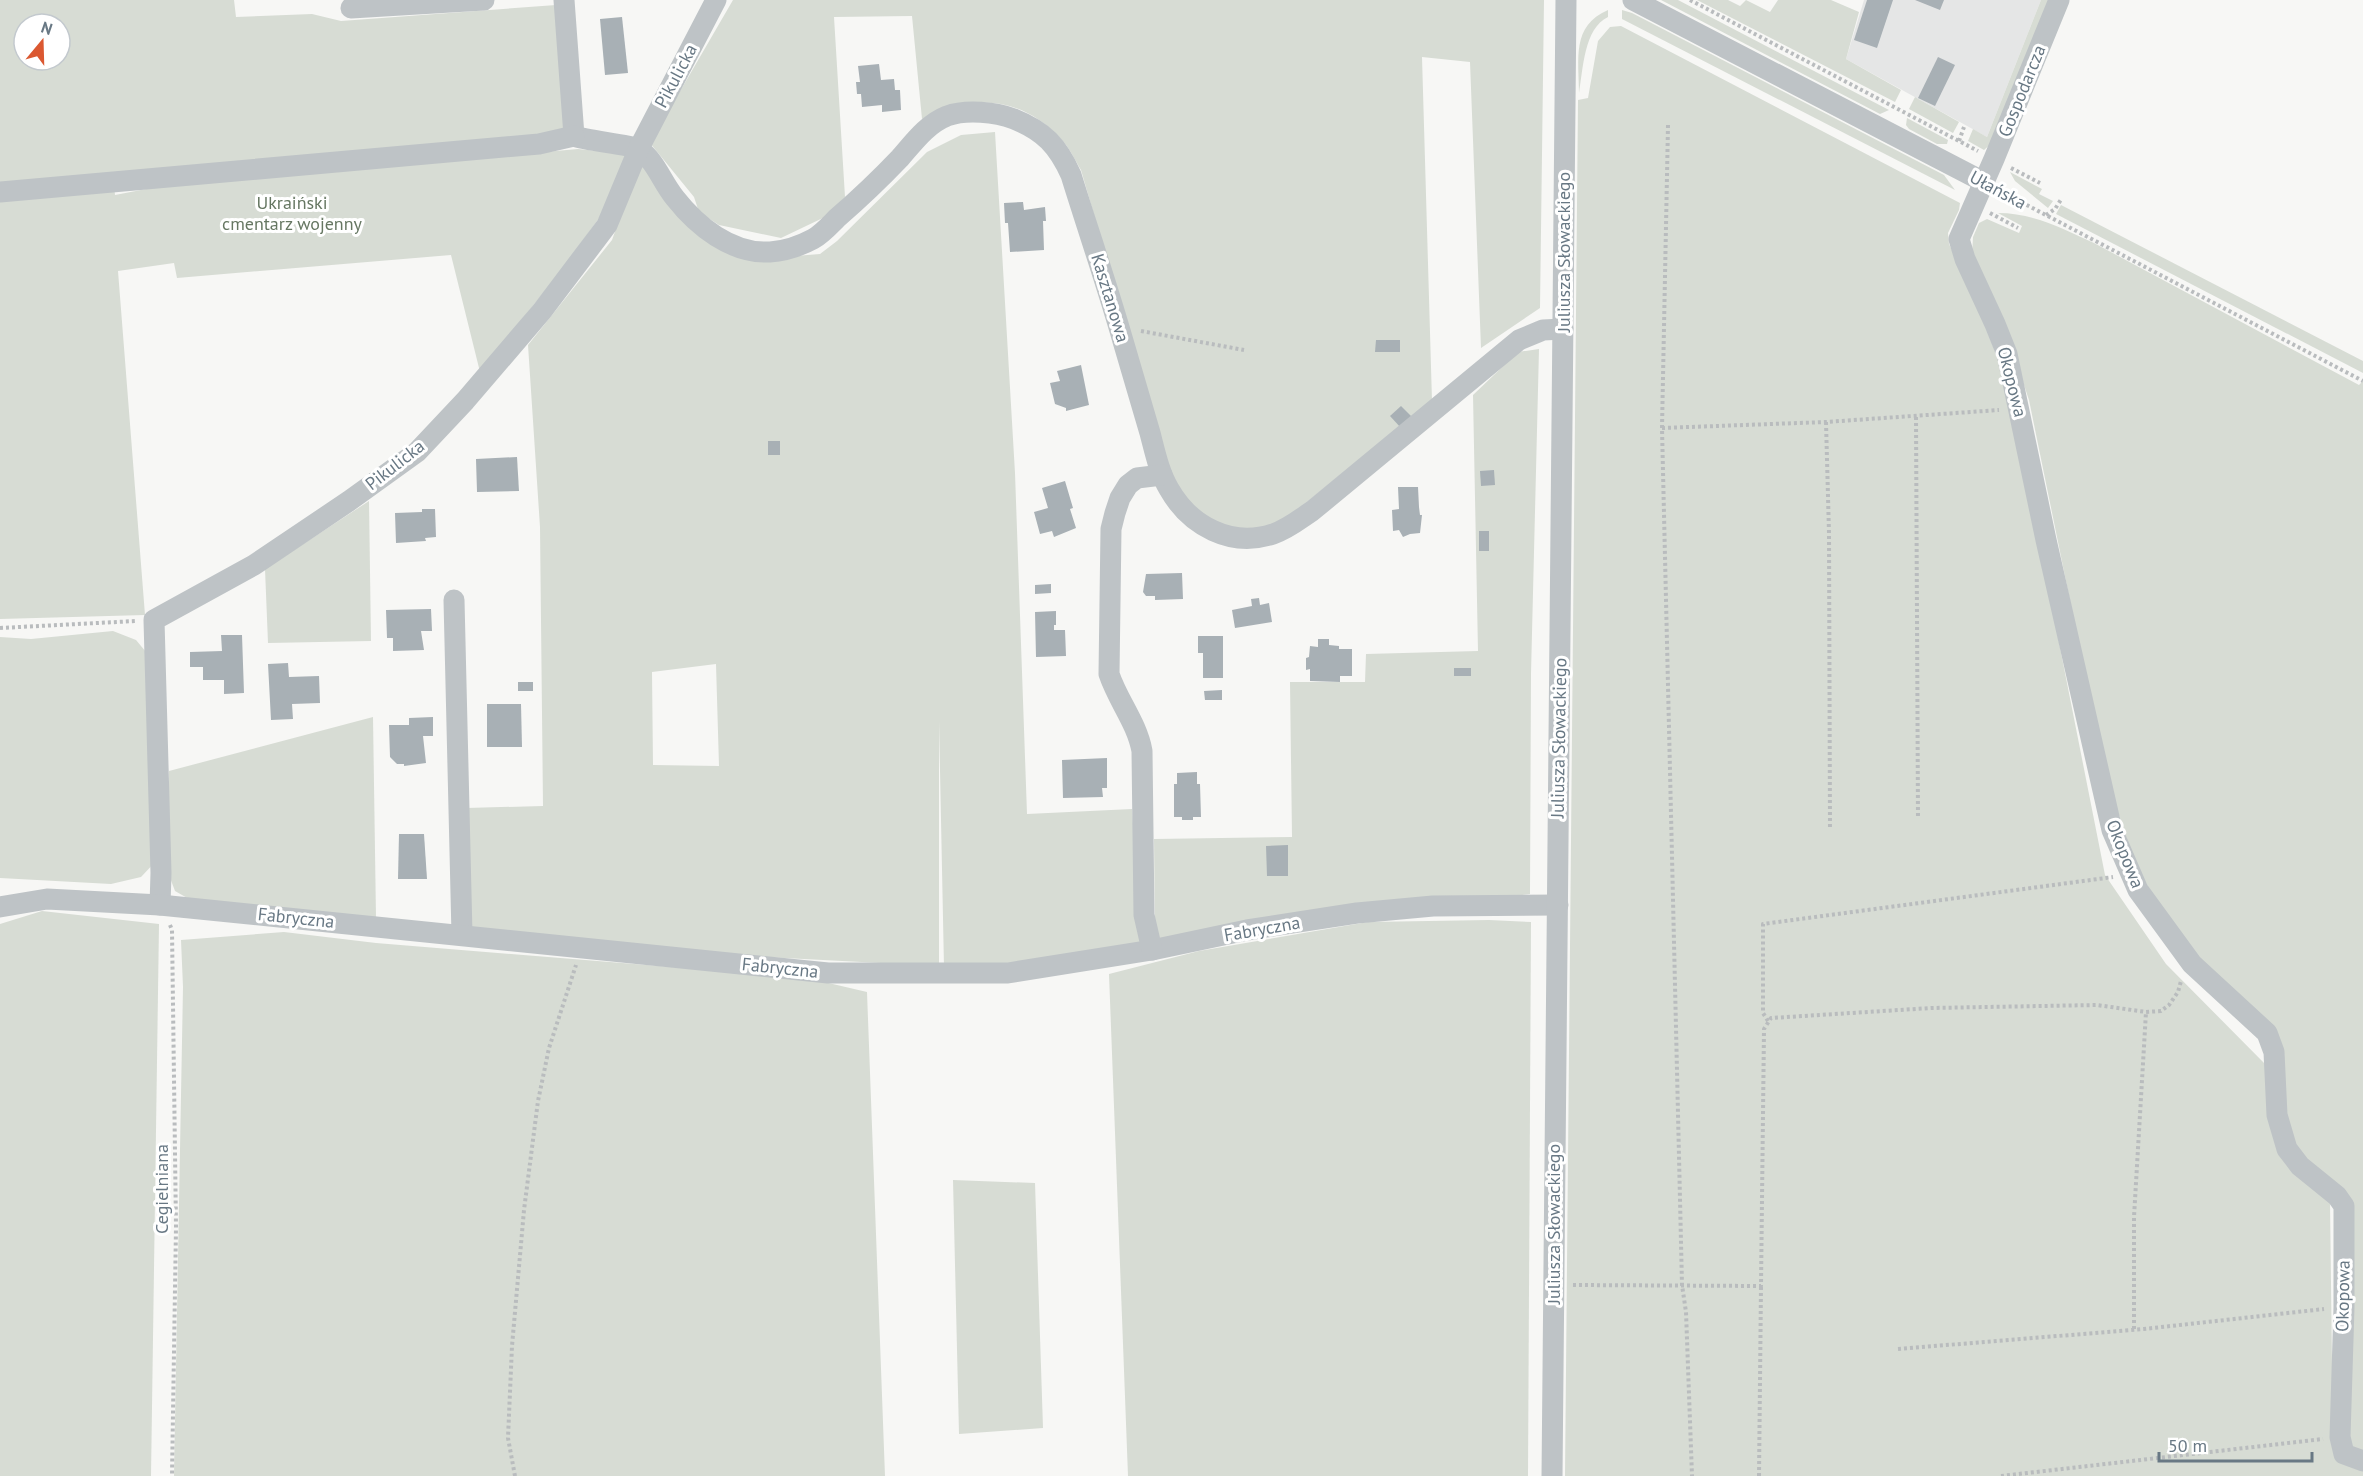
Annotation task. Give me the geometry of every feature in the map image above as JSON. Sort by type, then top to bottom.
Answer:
[{"type":"street","points":[[351,8],[484,0]]},
{"type":"street","points":[[564,0],[574,136]]},
{"type":"street","name":"Pikulicka","points":[[154,620],[254,565],[348,501],[417,452],[465,401],[542,311],[607,225],[639,148],[716,0]]},
{"type":"street","name":"Juliusza Słowackiego","points":[[1552,1476],[1566,0]]},
{"type":"street","name":"Ułańska","points":[[1633,0],[1984,182]]},
{"type":"street","name":"Gospodarcza","points":[[1984,182],[2059,0]]},
{"type":"street","name":"Kasztanowa","points":[[639,148],[654,164],[674,197],[704,229],[732,244],[757,252],[770,252],[796,247],[816,238],[883,176],[928,127],[948,116],[985,113],[1006,116],[1025,123],[1043,134],[1060,152],[1071,175],[1119,326],[1162,475],[1181,507],[1196,523],[1234,538],[1261,537],[1289,527],[1312,511],[1519,340],[1543,330],[1563,329]]},
{"type":"street","points":[[0,192],[539,144],[574,136],[588,141],[639,148]]},
{"type":"street","name":"Okopowa","points":[[1984,182],[1959,239],[1965,259],[2007,354],[2048,551],[2110,819],[2138,890],[2192,964],[2267,1033],[2274,1052],[2277,1115],[2288,1149],[2300,1166],[2337,1196],[2344,1206],[2340,1437]]},
{"type":"street","points":[[1152,950],[1144,915],[1142,751],[1139,735],[1113,687],[1109,674],[1111,529],[1120,498],[1128,485],[1137,478],[1162,475]]},
{"type":"street","points":[[454,600],[462,935]]},
{"type":"street","points":[[154,620],[160,905]]},
{"type":"street","name":"Fabryczna","points":[[0,907],[47,899],[160,905],[828,974],[1008,973],[1152,950],[1247,930],[1357,913],[1433,906],[1558,905]]},
{"type":"street","points":[[2340,1437],[2344,1454],[2363,1461]]},
{"type":"path","points":[[1690,0],[2040,183]]},
{"type":"path","points":[[1668,125],[1662,428],[1682,1285],[1686,1312],[1692,1476]]},
{"type":"path","name":"Ułańska","points":[[1984,182],[2363,381]]},
{"type":"path","points":[[2046,215],[2055,209],[2062,198]]},
{"type":"path","points":[[1973,205],[2018,228]]},
{"type":"path","points":[[1119,326],[1244,350]]},
{"type":"path","points":[[1662,428],[1916,417],[1998,411],[2018,404]]},
{"type":"path","points":[[1916,417],[1918,819]]},
{"type":"path","points":[[1826,422],[1829,533],[1830,829]]},
{"type":"path","points":[[0,628],[154,620]]},
{"type":"path","points":[[1768,1021],[1763,1012],[1763,924],[2110,878],[2129,871]]},
{"type":"path","name":"Cegielniana","points":[[160,905],[172,930],[176,1227],[172,1476]]},
{"type":"path","points":[[515,1476],[508,1438],[512,1346],[525,1199],[538,1101],[549,1048],[582,948]]},
{"type":"path","points":[[1759,1476],[1764,1029],[1768,1021],[1771,1018],[1782,1016],[1943,1007],[2097,1005],[2146,1012],[2161,1011],[2169,1005],[2178,992],[2185,971],[2192,964]]},
{"type":"path","points":[[2134,1329],[2134,1217],[2146,1012]]},
{"type":"path","points":[[1554,1285],[1761,1286]]},
{"type":"path","points":[[1898,1349],[2134,1329],[2344,1306]]},
{"type":"path","points":[[2001,1476],[2340,1437]]},
{"type":"shaded area","points":[[1864,0],[2041,0],[1987,137],[1846,59]]},
{"type":"green space","name":"Ukraiński cmentarz wojenny","points":[[0,0],[234,0],[236,17],[312,14],[341,21],[556,5],[567,126],[556,135],[113,174],[115,195],[167,185],[578,149],[628,154],[605,210],[560,272],[480,372],[451,255],[177,278],[174,263],[118,271],[145,615],[0,619]]},
{"type":"green space","points":[[733,0],[1544,0],[1540,308],[1481,348],[1470,62],[1422,57],[1432,401],[1276,527],[1235,530],[1198,515],[1172,483],[1081,170],[1069,150],[1046,125],[1029,114],[995,103],[959,105],[922,119],[912,16],[834,17],[845,197],[827,216],[781,238],[719,225],[699,212],[694,197],[650,143]]},
{"type":"green space","points":[[1661,0],[1678,0],[1889,110],[1880,114]]},
{"type":"green space","points":[[1697,0],[1728,0],[1740,6],[1746,0],[1770,12],[1778,0],[1831,0],[1859,12],[1846,59],[1901,90],[1895,102]]},
{"type":"green space","points":[[2041,0],[2050,0],[1992,143],[1984,150],[1968,141],[1973,129],[1987,137]]},
{"type":"green space","points":[[1608,10],[1608,17],[1600,22],[1589,40],[1579,93],[1578,56],[1583,34],[1596,17]]},
{"type":"green space","points":[[1622,10],[1632,13],[1944,175],[1955,190],[1622,19]]},
{"type":"green space","points":[[1621,26],[1960,203],[1948,233],[1949,244],[1977,302],[2009,390],[2105,875],[2166,964],[2267,1066],[2273,1127],[2330,1202],[2333,1446],[2363,1466],[2363,1476],[1565,1476],[1578,100],[1588,98],[1598,41],[1610,27]]},
{"type":"green space","points":[[1915,97],[1959,122],[1953,133],[1909,109]]},
{"type":"green space","points":[[1907,118],[1948,140],[1947,144],[1937,144],[1909,129],[1906,125]]},
{"type":"green space","points":[[995,132],[1015,473],[1027,814],[1132,809],[1141,940],[1137,947],[1026,965],[944,967],[939,721],[939,966],[765,957],[469,927],[466,808],[543,806],[540,527],[528,345],[612,240],[641,159],[695,228],[795,256],[820,254],[837,241],[927,152],[961,135]],"holes":[[[716,664],[719,766],[653,765],[652,672]]]},
{"type":"green space","points":[[2010,172],[2042,189],[2039,194],[2053,201],[2048,208],[2015,181]]},
{"type":"green space","points":[[2061,205],[2363,361],[2363,373],[2056,214]]},
{"type":"green space","points":[[1998,213],[2036,219],[2094,243],[2359,385],[2363,381],[2363,1455],[2349,1447],[2351,1207],[2293,1145],[2287,1119],[2282,1064],[2166,918],[2135,864],[2116,806],[2095,723],[2029,400],[2009,340],[1972,255],[1973,237],[1979,223],[1987,219],[2019,233],[2022,226]]},
{"type":"green space","points":[[1539,349],[1531,674],[1530,894],[1164,941],[1155,934],[1154,839],[1292,837],[1290,682],[1365,682],[1366,654],[1478,651],[1473,395],[1518,352]]},
{"type":"green space","points":[[369,501],[371,641],[268,643],[265,569]]},
{"type":"green space","points":[[113,631],[136,640],[146,652],[156,861],[141,877],[111,884],[0,878],[0,637],[31,639]]},
{"type":"green space","points":[[373,717],[376,918],[189,899],[175,891],[169,875],[169,771]]},
{"type":"green space","points":[[42,911],[159,924],[151,1476],[0,1476],[0,924]]},
{"type":"green space","points":[[1489,920],[1531,922],[1528,1476],[1128,1476],[1109,974],[1199,951],[1368,922]]},
{"type":"green space","points":[[284,932],[376,943],[807,978],[867,992],[885,1476],[174,1476],[183,987],[181,940]]},
{"type":"green space","points":[[953,1180],[1035,1183],[1043,1428],[959,1434]]},
{"type":"building","points":[[1867,0],[1893,0],[1877,48],[1854,40]]},
{"type":"building","points":[[1915,0],[1944,0],[1940,10]]},
{"type":"building","points":[[622,17],[628,73],[605,75],[600,19]]},
{"type":"building","points":[[1938,57],[1955,65],[1935,106],[1918,98]]},
{"type":"building","points":[[879,64],[881,80],[894,79],[895,90],[900,90],[901,110],[882,112],[882,105],[862,107],[861,94],[857,94],[856,82],[860,82],[858,66]]},
{"type":"building","points":[[1023,202],[1024,210],[1045,207],[1044,250],[1010,252],[1004,203]]},
{"type":"building","points":[[1376,340],[1400,340],[1400,352],[1375,352]]},
{"type":"building","points":[[1081,365],[1089,405],[1066,411],[1066,408],[1055,404],[1050,383],[1060,381],[1057,371]]},
{"type":"building","points":[[1401,406],[1412,417],[1401,428],[1390,416]]},
{"type":"building","points":[[768,441],[780,441],[780,455],[768,455]]},
{"type":"building","points":[[517,457],[519,491],[477,492],[476,459]]},
{"type":"building","points":[[1494,470],[1495,485],[1481,486],[1480,471]]},
{"type":"building","points":[[1065,481],[1076,528],[1054,537],[1052,531],[1040,534],[1034,512],[1048,508],[1042,488]]},
{"type":"building","points":[[1398,487],[1418,487],[1420,515],[1422,515],[1420,533],[1403,537],[1399,530],[1393,531],[1392,510],[1399,509]]},
{"type":"building","points":[[422,509],[435,509],[436,537],[425,538],[426,541],[396,543],[395,513],[422,512]]},
{"type":"building","points":[[1479,531],[1489,531],[1489,551],[1479,551]]},
{"type":"building","points":[[1182,573],[1183,599],[1155,600],[1155,596],[1146,596],[1143,592],[1146,574]]},
{"type":"building","points":[[1051,584],[1051,593],[1035,594],[1035,585]]},
{"type":"building","points":[[1259,598],[1260,605],[1269,603],[1272,622],[1235,628],[1232,610],[1252,606],[1251,599]]},
{"type":"building","points":[[431,609],[432,631],[421,631],[424,650],[393,651],[393,638],[387,638],[386,610]]},
{"type":"building","points":[[1056,611],[1054,630],[1065,630],[1066,656],[1036,657],[1035,612]]},
{"type":"building","points":[[221,635],[242,635],[244,693],[224,694],[224,680],[203,680],[203,667],[190,667],[190,652],[222,651]]},
{"type":"building","points":[[1198,636],[1223,636],[1223,678],[1203,678],[1203,653],[1198,653]]},
{"type":"building","points":[[1318,639],[1329,639],[1329,645],[1339,646],[1339,649],[1352,649],[1352,676],[1340,676],[1340,682],[1310,681],[1310,669],[1306,670],[1306,658],[1309,657],[1310,646],[1318,647]]},
{"type":"building","points":[[288,663],[289,677],[319,676],[320,703],[292,704],[293,719],[271,720],[268,664]]},
{"type":"building","points":[[1454,668],[1471,668],[1471,676],[1454,676]]},
{"type":"building","points":[[518,682],[533,682],[533,691],[518,691]]},
{"type":"building","points":[[1222,690],[1222,700],[1205,700],[1204,691]]},
{"type":"building","points":[[487,704],[521,704],[522,747],[487,747]]},
{"type":"building","points":[[433,717],[433,736],[423,736],[426,763],[404,766],[404,764],[397,764],[390,757],[389,725],[409,725],[409,718]]},
{"type":"building","points":[[1107,758],[1107,788],[1102,788],[1103,797],[1063,798],[1062,760]]},
{"type":"building","points":[[1197,772],[1197,784],[1200,784],[1201,817],[1182,820],[1182,817],[1174,817],[1174,784],[1177,784],[1177,773]]},
{"type":"building","points":[[399,834],[424,834],[427,879],[398,879]]},
{"type":"building","points":[[1288,845],[1288,876],[1267,876],[1266,846]]}]
